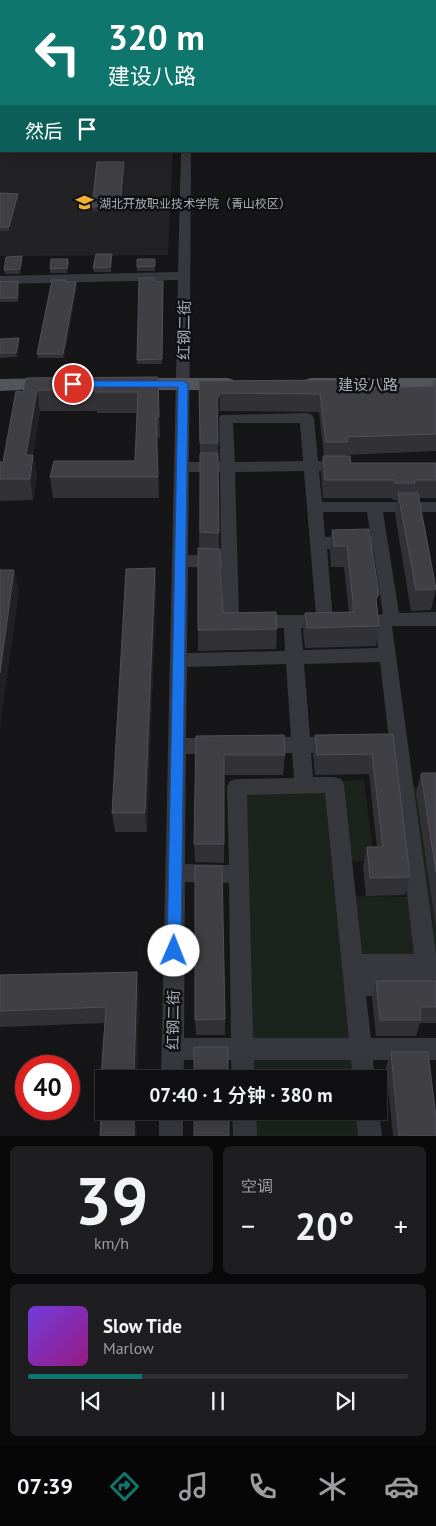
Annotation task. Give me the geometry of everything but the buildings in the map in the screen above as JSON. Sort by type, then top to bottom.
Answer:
[{"type":"main road","points":[[0,384],[67,384]]},
{"type":"main road","points":[[115,384],[241,384]]},
{"type":"main road","name":"建设八路","points":[[290,384],[436,384]]},
{"type":"street","name":"红钢二街","points":[[172,1070],[186,152]]},
{"type":"street","points":[[0,280],[184,276]]},
{"type":"street","points":[[226,418],[307,418],[325,621],[232,622],[227,467],[226,418]]},
{"type":"street","points":[[181,467],[340,466]]},
{"type":"street","points":[[315,507],[436,507]]},
{"type":"street","points":[[374,507],[392,620]]},
{"type":"street","points":[[318,543],[380,542]]},
{"type":"street","points":[[180,561],[230,562]]},
{"type":"street","points":[[353,975],[431,964],[383,620],[436,620]]},
{"type":"street","points":[[292,622],[304,786]]},
{"type":"street","points":[[178,660],[388,655]]},
{"type":"street","points":[[379,744],[399,744]]},
{"type":"street","points":[[177,746],[350,745]]},
{"type":"street","points":[[243,1070],[237,787],[334,785],[363,1070]]},
{"type":"street","points":[[175,873],[239,874]]},
{"type":"street","points":[[353,975],[436,985]]},
{"type":"street","points":[[172,1048],[361,1049],[436,1052]]},
{"type":"street","points":[[171,1136],[172,1120]]},
{"type":"street","points":[[244,1120],[245,1136]]},
{"type":"street","points":[[368,1120],[370,1136]]},
{"type":"shaded area","name":"湖北开放职业技术学院（青山校区）","points":[[0,152],[173,152],[168,255],[0,256]]},
{"type":"shaded area","points":[[364,780],[374,861],[348,861],[340,781]]},
{"type":"shaded area","points":[[410,787],[436,787],[436,955]]},
{"type":"shaded area","points":[[243,791],[330,791],[355,1070],[248,1070]]},
{"type":"shaded area","points":[[354,896],[413,897],[420,959],[358,958]]},
{"type":"shaded area","points":[[249,1120],[360,1120],[362,1136],[250,1136]]},
{"type":"place","name":"湖北开放职业技术学院（青山校区）","points":[[85,203]]},
{"type":"route","points":[[73,384],[183,384],[174,951]]}]
